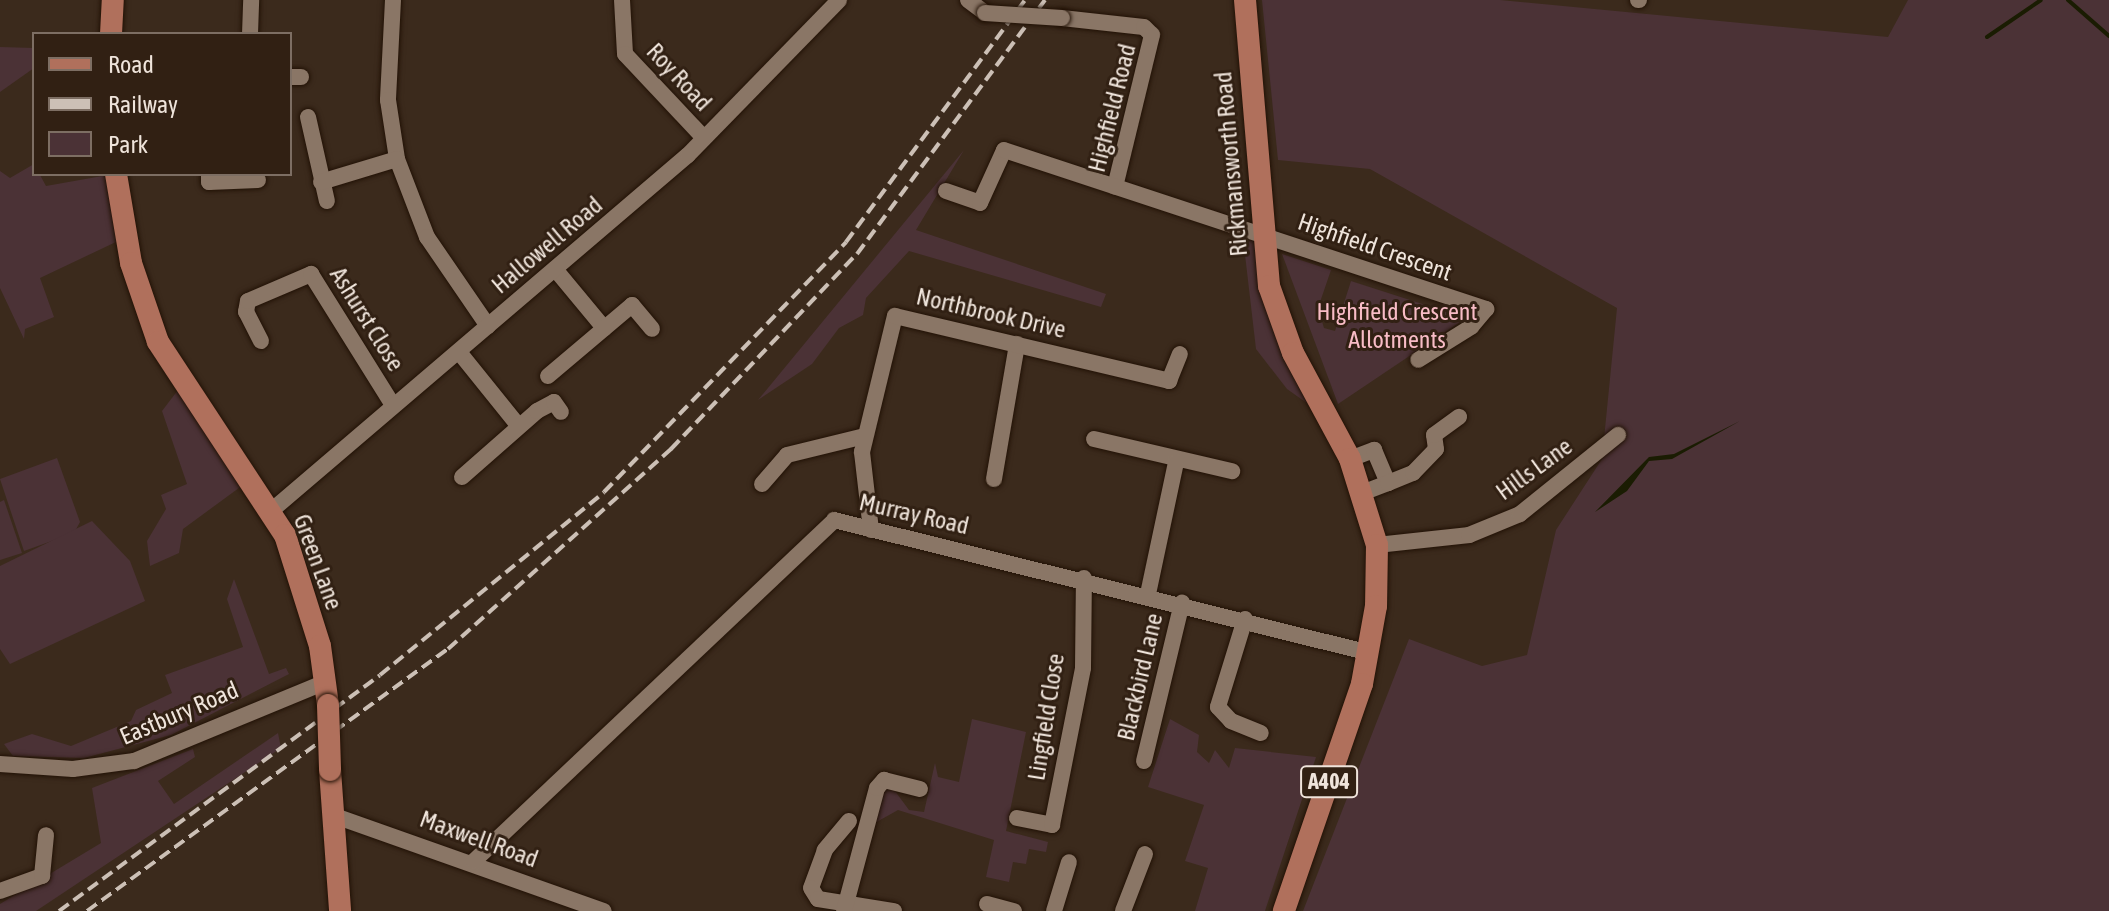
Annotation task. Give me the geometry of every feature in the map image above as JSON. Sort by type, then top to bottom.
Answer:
[{"type":"main road","points":[[111,32],[113,0]]},
{"type":"main road","name":"Rickmansworth Road","points":[[1245,0],[1259,233],[1293,353],[1350,459],[1377,545],[1370,653],[1284,911]]},
{"type":"main road","name":"Green Lane","points":[[116,176],[131,263],[158,342],[271,511],[295,564],[326,682],[340,911]]},
{"type":"street","points":[[250,32],[251,0]]},
{"type":"street","points":[[393,0],[388,100],[397,159],[427,237],[488,326]]},
{"type":"street","name":"Roy Road","points":[[622,0],[625,54],[704,138]]},
{"type":"street","name":"Hallowell Road","points":[[271,511],[704,138],[839,0]]},
{"type":"street","name":"Highfield Road","points":[[968,0],[985,13],[1144,27],[1152,35],[1115,187],[1259,233]]},
{"type":"street","points":[[308,117],[327,201]]},
{"type":"street","points":[[946,191],[980,203],[1004,150],[1115,187]]},
{"type":"street","points":[[321,182],[397,159]]},
{"type":"street","points":[[209,176],[209,182],[258,180]]},
{"type":"street","name":"Highfield Crescent","points":[[1259,233],[1486,309],[1471,327],[1418,360]]},
{"type":"street","points":[[555,269],[604,328]]},
{"type":"street","name":"Ashurst Close","points":[[261,341],[246,312],[248,301],[311,274],[393,405]]},
{"type":"street","points":[[548,376],[632,305],[652,329]]},
{"type":"street","name":"Northbrook Drive","points":[[865,436],[895,316],[1169,381],[1180,354]]},
{"type":"street","points":[[994,479],[1017,344]]},
{"type":"street","points":[[459,352],[518,425]]},
{"type":"street","points":[[462,477],[518,425],[554,402],[561,412]]},
{"type":"street","points":[[1362,493],[1413,473],[1436,449],[1434,435],[1459,417]]},
{"type":"street","name":"Hills Lane","points":[[1377,545],[1469,535],[1520,514],[1618,435]]},
{"type":"street","points":[[762,484],[787,455],[865,436],[871,530]]},
{"type":"street","points":[[1094,439],[1176,462],[1232,471]]},
{"type":"street","points":[[1350,459],[1374,450],[1388,483]]},
{"type":"street","points":[[1148,594],[1176,462]]},
{"type":"street","name":"Murray Road","points":[[474,861],[834,520],[1084,578],[1370,653]]},
{"type":"street","name":"Lingfield Close","points":[[1017,818],[1052,825],[1083,668],[1084,578]]},
{"type":"street","name":"Blackbird Lane","points":[[1144,761],[1182,603]]},
{"type":"street","points":[[1245,619],[1218,707],[1231,721],[1261,733]]},
{"type":"street","name":"Eastbury Road","points":[[0,764],[73,769],[134,761],[326,682]]},
{"type":"street","points":[[845,907],[877,788],[884,780],[920,789]]},
{"type":"street","name":"Maxwell Road","points":[[335,816],[474,861],[604,911]]},
{"type":"street","points":[[849,821],[825,850],[811,888],[818,899],[845,907],[894,911]]},
{"type":"street","points":[[0,891],[42,876],[46,835]]},
{"type":"street","points":[[1123,911],[1145,854]]},
{"type":"street","points":[[1054,911],[1069,862]]},
{"type":"street","points":[[987,904],[1014,911]]},
{"type":"green space","points":[[1262,0],[1500,0],[1888,37],[1908,0],[2109,0],[2109,911],[1303,911],[1409,639],[1482,666],[1527,655],[1556,530],[1602,459],[1617,308],[1370,169],[1278,160]]},
{"type":"green space","points":[[0,47],[32,48],[32,69],[0,92]]},
{"type":"green space","points":[[964,150],[916,230],[1106,294],[1101,307],[909,251],[866,298],[863,315],[839,328],[812,364],[758,400]]},
{"type":"green space","points":[[32,165],[32,176],[41,176],[46,186],[108,176],[118,241],[40,278],[54,317],[25,329],[24,339],[0,288],[0,171],[10,178]]},
{"type":"green space","points":[[1259,233],[1328,418],[1287,389],[1256,349],[1244,246]]},
{"type":"green space","name":"Highfield Crescent Allotments","points":[[1282,254],[1331,270],[1318,308],[1324,328],[1335,331],[1351,281],[1466,318],[1338,404]]},
{"type":"green space","points":[[178,390],[243,485],[183,529],[179,553],[150,566],[147,541],[166,509],[161,495],[187,484],[162,411]]},
{"type":"green space","points":[[57,458],[80,522],[74,533],[24,551],[0,479]]},
{"type":"green space","points":[[4,500],[22,553],[0,560],[0,502]]},
{"type":"green space","points":[[92,521],[130,561],[145,601],[10,664],[0,649],[0,566]]},
{"type":"green space","points":[[234,579],[269,674],[286,668],[289,674],[171,735],[84,758],[13,756],[4,744],[32,734],[71,746],[131,721],[136,710],[172,693],[165,675],[243,647],[227,599]]},
{"type":"green space","points":[[972,719],[1026,732],[1006,831],[1048,842],[1046,852],[1029,849],[1026,864],[1013,862],[1009,882],[986,877],[994,840],[898,810],[873,824],[882,792],[892,787],[909,810],[924,812],[935,763],[938,777],[959,782]]},
{"type":"green space","points":[[1170,719],[1199,735],[1197,752],[1209,763],[1215,750],[1229,768],[1235,748],[1316,757],[1265,911],[1195,911],[1208,868],[1185,861],[1204,805],[1148,787]]},
{"type":"green space","points":[[278,733],[281,748],[36,911],[0,911],[0,904],[101,843],[92,788],[193,749],[195,757],[158,781],[174,804]]},
{"type":"shaded area","points":[[1740,421],[1672,459],[1649,461],[1627,491],[1595,512],[1649,457],[1674,454]]},
{"type":"waterway","points":[[1987,37],[2041,0]]},
{"type":"waterway","points":[[2068,0],[2109,36]]},
{"type":"railway","points":[[59,911],[380,675],[604,492],[846,242],[1025,0]]},
{"type":"railway","points":[[87,911],[448,649],[671,449],[857,254],[1045,0]]}]
